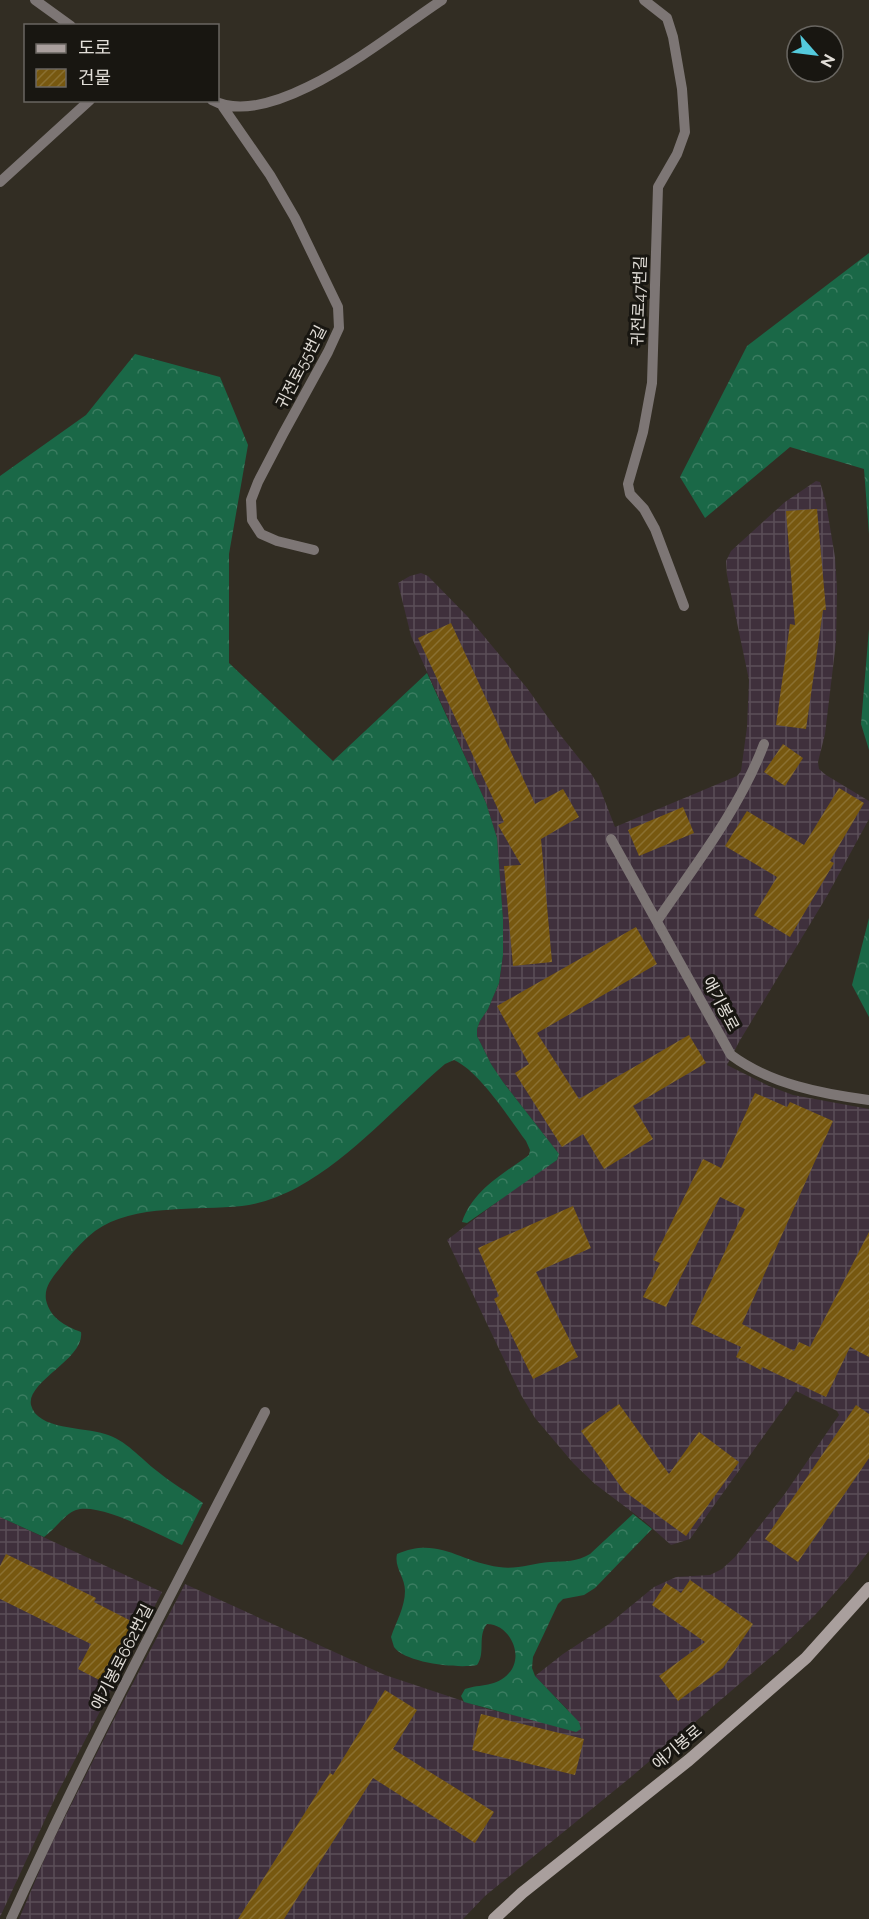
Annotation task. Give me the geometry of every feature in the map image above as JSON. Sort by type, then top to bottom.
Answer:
[{"type":"main road","name":"애기봉로","points":[[494,1919],[522,1893],[689,1760],[806,1658],[869,1588]]},
{"type":"lane","points":[[35,0],[68,24]]},
{"type":"lane","name":"귀전로55번길","points":[[216,102],[223,106],[237,108],[257,106],[288,97],[324,78],[386,39],[442,0]]},
{"type":"lane","name":"귀전로47번길","points":[[644,0],[667,18],[673,37],[682,88],[685,132],[677,154],[658,187],[652,383],[643,432],[628,484],[630,494],[644,509],[655,529],[684,606]]},
{"type":"lane","points":[[0,182],[88,102]]},
{"type":"lane","name":"귀전로55번길","points":[[223,106],[270,175],[295,218],[338,307],[339,328],[258,482],[251,500],[252,520],[261,534],[277,541],[314,550]]},
{"type":"lane","points":[[657,921],[738,801],[754,771],[764,744]]},
{"type":"lane","name":"애기봉로","points":[[611,839],[731,1055],[786,1083],[869,1100]]},
{"type":"lane","name":"애기봉로662번길","points":[[11,1919],[49,1835],[115,1702],[266,1412]]},
{"type":"shaded area","points":[[816,481],[820,482],[826,503],[835,557],[837,589],[836,642],[825,734],[818,762],[819,769],[869,801],[869,819],[827,896],[727,1065],[793,1095],[869,1109],[869,1551],[815,1615],[779,1650],[631,1777],[485,1896],[463,1919],[19,1919],[47,1853],[185,1584],[385,1675],[487,1709],[545,1722],[576,1732],[568,1710],[535,1676],[563,1654],[609,1624],[654,1587],[676,1577],[710,1575],[722,1569],[735,1557],[784,1495],[839,1415],[837,1411],[796,1391],[690,1539],[671,1545],[644,1521],[595,1484],[574,1464],[535,1418],[521,1395],[447,1240],[514,1189],[557,1160],[559,1154],[503,1082],[477,1036],[480,1021],[499,983],[503,955],[503,919],[497,838],[486,803],[411,636],[398,583],[421,573],[428,576],[468,617],[527,688],[590,772],[599,786],[615,827],[737,776],[741,771],[747,727],[749,680],[726,561],[731,551],[785,502]]},
{"type":"shaded area","points":[[0,1517],[162,1592],[56,1796],[0,1917]]},
{"type":"green space","points":[[869,253],[869,534],[864,469],[790,447],[705,518],[680,477],[747,346]]},
{"type":"green space","points":[[135,354],[220,377],[248,445],[229,554],[229,663],[333,761],[427,673],[486,803],[497,838],[503,919],[503,955],[499,983],[480,1021],[477,1036],[503,1082],[559,1154],[557,1160],[467,1223],[462,1222],[473,1201],[481,1192],[529,1155],[530,1150],[526,1141],[483,1084],[454,1060],[445,1064],[338,1160],[291,1190],[249,1205],[166,1210],[128,1216],[95,1231],[81,1244],[52,1279],[47,1287],[46,1295],[51,1312],[64,1324],[81,1332],[80,1342],[66,1361],[37,1387],[32,1396],[31,1405],[42,1419],[52,1423],[105,1434],[120,1440],[162,1475],[203,1503],[182,1545],[114,1515],[87,1509],[72,1512],[44,1537],[0,1517],[0,476],[86,415]]},
{"type":"green space","points":[[869,629],[869,750],[861,724]]},
{"type":"green space","points":[[869,918],[869,1017],[852,985]]},
{"type":"green space","points":[[633,1514],[652,1529],[595,1588],[584,1595],[563,1599],[558,1604],[533,1657],[532,1668],[535,1676],[579,1722],[581,1729],[576,1732],[464,1702],[461,1696],[465,1689],[499,1681],[514,1666],[515,1650],[512,1642],[502,1629],[495,1625],[487,1624],[484,1629],[481,1655],[477,1665],[433,1664],[409,1657],[394,1647],[391,1637],[405,1597],[396,1559],[397,1554],[412,1549],[437,1549],[505,1568],[571,1561],[590,1554]]},
{"type":"building","points":[[817,509],[826,610],[823,610],[806,729],[776,725],[790,624],[795,625],[786,511]]},
{"type":"building","points":[[451,623],[535,804],[563,789],[579,817],[541,839],[552,962],[513,966],[504,866],[521,865],[498,825],[504,822],[418,638]]},
{"type":"building","points":[[783,744],[803,758],[785,786],[764,772]]},
{"type":"building","points":[[839,788],[864,803],[830,861],[834,863],[790,937],[754,915],[777,877],[725,846],[747,811],[804,845]]},
{"type":"building","points":[[683,807],[694,833],[639,856],[628,830]]},
{"type":"building","points":[[636,927],[657,964],[537,1033],[579,1099],[689,1035],[706,1063],[633,1106],[653,1139],[604,1169],[583,1134],[562,1147],[515,1073],[529,1064],[497,1006]]},
{"type":"building","points":[[755,1093],[787,1107],[790,1102],[833,1121],[742,1324],[794,1351],[799,1342],[810,1347],[869,1232],[869,1357],[850,1347],[826,1397],[736,1357],[741,1347],[691,1324],[745,1209],[720,1197],[666,1307],[643,1297],[660,1263],[653,1260],[703,1159],[721,1168]]},
{"type":"building","points":[[573,1206],[591,1248],[536,1272],[578,1357],[533,1379],[494,1299],[499,1296],[478,1248]]},
{"type":"building","points":[[619,1404],[669,1474],[699,1432],[739,1462],[686,1536],[624,1491],[581,1431]]},
{"type":"building","points":[[856,1405],[869,1414],[869,1458],[798,1562],[765,1539]]},
{"type":"building","points":[[6,1554],[96,1598],[94,1602],[137,1624],[107,1684],[78,1669],[91,1644],[0,1599],[0,1566]]},
{"type":"building","points":[[690,1580],[753,1624],[723,1668],[678,1701],[659,1676],[705,1642],[652,1605],[666,1583],[681,1593]]},
{"type":"building","points":[[385,1690],[417,1710],[393,1749],[494,1812],[475,1843],[373,1778],[284,1919],[238,1919],[330,1773],[333,1775]]},
{"type":"building","points":[[481,1714],[584,1739],[575,1775],[472,1750]]}]
